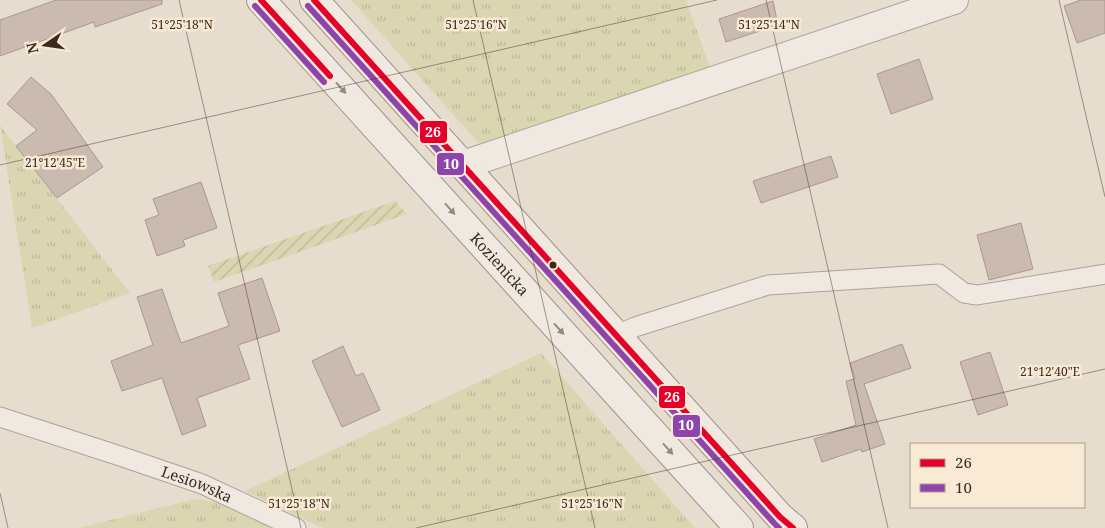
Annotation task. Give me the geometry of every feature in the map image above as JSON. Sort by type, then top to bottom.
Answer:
[{"type":"main road","name":"Kozienicka","points":[[261,0],[739,528]]},
{"type":"main road","points":[[314,0],[780,517],[793,528]]},
{"type":"main road","points":[[464,165],[954,0]]},
{"type":"lane","points":[[617,335],[636,327],[768,285],[939,274],[964,293],[977,295],[1105,274]]},
{"type":"lane","name":"Lesiowska","points":[[0,417],[202,484],[296,528]]},
{"type":"green space","points":[[351,0],[686,0],[710,68],[483,148]]},
{"type":"green space","points":[[0,125],[16,146],[130,293],[32,328]]},
{"type":"green space","points":[[395,201],[407,214],[214,282],[208,266]]},
{"type":"green space","points":[[541,353],[695,528],[325,528],[245,491]]},
{"type":"green space","points":[[195,499],[217,502],[277,528],[79,528]]},
{"type":"building","points":[[56,0],[162,0],[162,4],[95,27],[94,22],[0,56],[0,20]]},
{"type":"building","points":[[1081,0],[1105,0],[1105,33],[1077,43],[1064,6]]},
{"type":"building","points":[[773,1],[778,25],[726,42],[719,19]]},
{"type":"building","points":[[919,59],[933,99],[891,114],[877,74]]},
{"type":"building","points":[[31,77],[51,94],[103,167],[57,198],[16,146],[37,130],[7,104]]},
{"type":"building","points":[[831,156],[838,177],[761,203],[753,181]]},
{"type":"building","points":[[201,182],[217,228],[183,240],[185,246],[157,256],[145,220],[159,215],[153,199]]},
{"type":"building","points":[[1021,223],[1033,269],[989,280],[977,235]]},
{"type":"building","points":[[262,278],[280,331],[238,345],[250,379],[197,398],[206,426],[182,435],[162,378],[122,391],[111,361],[153,345],[137,297],[162,289],[181,343],[229,326],[218,293]]},
{"type":"building","points":[[902,344],[911,368],[864,384],[885,444],[862,452],[861,449],[822,462],[814,439],[856,425],[846,381],[855,379],[850,363]]},
{"type":"building","points":[[343,346],[356,376],[363,373],[380,410],[342,427],[312,361]]},
{"type":"building","points":[[990,352],[1008,405],[978,415],[960,362]]},
{"type":"transit line","name":"26","points":[[261,0],[330,76]]},
{"type":"transit line","name":"26","points":[[314,0],[780,517],[793,528]]},
{"type":"transit line","name":"10","points":[[255,6],[324,82]]},
{"type":"transit line","name":"10","points":[[308,6],[779,528]]}]
